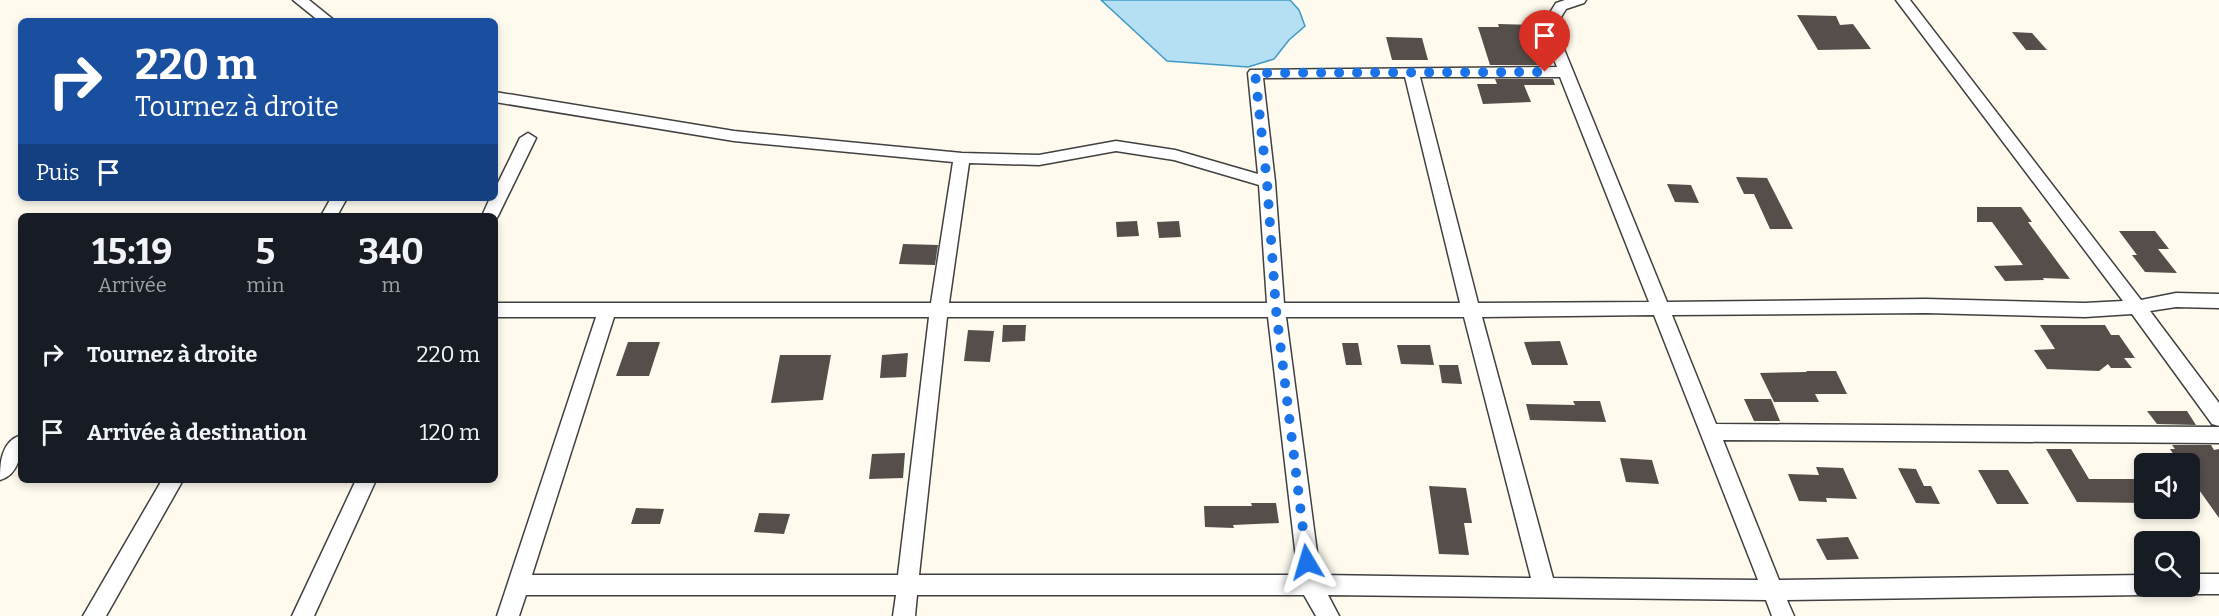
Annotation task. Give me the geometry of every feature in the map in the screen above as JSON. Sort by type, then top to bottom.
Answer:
[{"type":"street","points":[[300,0],[324,18]]},
{"type":"street","points":[[1579,0],[1561,6],[1548,27],[1658,308],[1711,432],[1783,616]]},
{"type":"street","points":[[1903,0],[2219,418]]},
{"type":"street","points":[[1411,72],[1545,588]]},
{"type":"street","points":[[1328,616],[1310,585],[1276,310],[1267,182],[1255,73],[1567,72]]},
{"type":"street","points":[[498,97],[734,136],[962,158],[1039,160],[1116,146],[1175,155],[1267,182]]},
{"type":"street","points":[[498,200],[528,138]]},
{"type":"street","points":[[904,616],[939,310],[962,158]]},
{"type":"street","points":[[498,309],[1471,310],[1926,306],[2085,310],[2137,307],[2176,300],[2219,301]]},
{"type":"street","points":[[507,616],[607,310]]},
{"type":"street","points":[[1711,432],[2219,435]]},
{"type":"street","points":[[0,472],[18,447]]},
{"type":"street","points":[[94,616],[171,483]]},
{"type":"street","points":[[303,616],[365,483]]},
{"type":"street","points":[[2200,585],[2219,584]]},
{"type":"street","points":[[519,585],[1310,585],[1773,590],[2134,585]]},
{"type":"water","points":[[1101,0],[1290,0],[1299,10],[1305,26],[1289,40],[1274,59],[1248,67],[1167,61]]},
{"type":"building","points":[[1797,15],[1836,16],[1840,25],[1853,24],[1871,49],[1818,50]]},
{"type":"building","points":[[1498,24],[1537,25],[1550,65],[1490,65],[1478,27],[1499,27]]},
{"type":"building","points":[[2012,32],[2032,33],[2047,50],[2026,50]]},
{"type":"building","points":[[1386,37],[1422,38],[1428,60],[1392,60]]},
{"type":"building","points":[[1495,79],[1553,79],[1555,85],[1524,85],[1531,102],[1483,104],[1477,84],[1497,84]]},
{"type":"building","points":[[1736,177],[1767,178],[1793,229],[1770,229],[1754,194],[1744,194]]},
{"type":"building","points":[[1667,184],[1691,185],[1699,203],[1675,202]]},
{"type":"building","points":[[1977,207],[2021,207],[2032,222],[2028,222],[2070,279],[2043,278],[2044,280],[2005,281],[1994,266],[2023,265],[1992,222],[1977,222]]},
{"type":"building","points":[[1137,221],[1139,236],[1117,237],[1116,222]]},
{"type":"building","points":[[1179,221],[1181,237],[1159,238],[1157,222]]},
{"type":"building","points":[[2119,231],[2155,231],[2169,249],[2158,249],[2177,273],[2145,272],[2132,255],[2137,255]]},
{"type":"building","points":[[903,244],[938,245],[935,265],[899,264]]},
{"type":"building","points":[[1003,325],[1026,325],[1025,341],[1002,342]]},
{"type":"building","points":[[2040,325],[2105,325],[2111,335],[2119,335],[2135,358],[2124,358],[2132,368],[2111,368],[2108,364],[2099,371],[2047,369],[2034,350],[2055,349]]},
{"type":"building","points":[[968,330],[994,331],[990,362],[964,361]]},
{"type":"building","points":[[1560,341],[1568,365],[1532,365],[1524,342]]},
{"type":"building","points":[[628,342],[660,342],[649,376],[616,376]]},
{"type":"building","points":[[1342,343],[1358,343],[1362,365],[1346,365]]},
{"type":"building","points":[[1397,345],[1430,345],[1434,365],[1401,364]]},
{"type":"building","points":[[908,353],[906,377],[880,378],[882,355]]},
{"type":"building","points":[[780,355],[831,355],[823,400],[771,403]]},
{"type":"building","points":[[1439,365],[1458,365],[1462,384],[1442,383]]},
{"type":"building","points":[[1836,371],[1847,394],[1815,394],[1819,402],[1774,402],[1760,373]]},
{"type":"building","points":[[1744,399],[1771,399],[1780,421],[1754,421]]},
{"type":"building","points":[[1573,401],[1600,401],[1606,422],[1530,420],[1526,404],[1575,405]]},
{"type":"building","points":[[2147,411],[2187,411],[2196,425],[2157,424]]},
{"type":"building","points":[[2172,445],[2211,445],[2214,450],[2219,449],[2219,518],[2200,491],[2200,453],[2173,453],[2170,449],[2175,449]]},
{"type":"building","points":[[2046,449],[2071,449],[2089,479],[2134,479],[2134,503],[2077,502]]},
{"type":"building","points":[[905,453],[903,478],[869,479],[872,454]]},
{"type":"building","points":[[1620,458],[1652,460],[1659,484],[1626,482]]},
{"type":"building","points":[[1816,467],[1843,468],[1857,499],[1826,498],[1827,502],[1799,501],[1788,474],[1819,475]]},
{"type":"building","points":[[1898,468],[1916,469],[1924,486],[1931,486],[1940,504],[1916,503]]},
{"type":"building","points":[[1978,470],[2008,470],[2029,504],[1997,504]]},
{"type":"building","points":[[1429,486],[1466,488],[1472,523],[1464,523],[1469,555],[1439,554]]},
{"type":"building","points":[[1251,503],[1276,503],[1279,523],[1233,525],[1234,528],[1205,527],[1204,506],[1252,506]]},
{"type":"building","points":[[636,508],[664,509],[660,524],[631,524]]},
{"type":"building","points":[[759,513],[790,514],[784,534],[754,532]]},
{"type":"building","points":[[1848,537],[1859,559],[1827,560],[1816,539]]},
{"type":"route","points":[[1307,562],[1276,310],[1267,182],[1255,73],[1545,72]]}]
